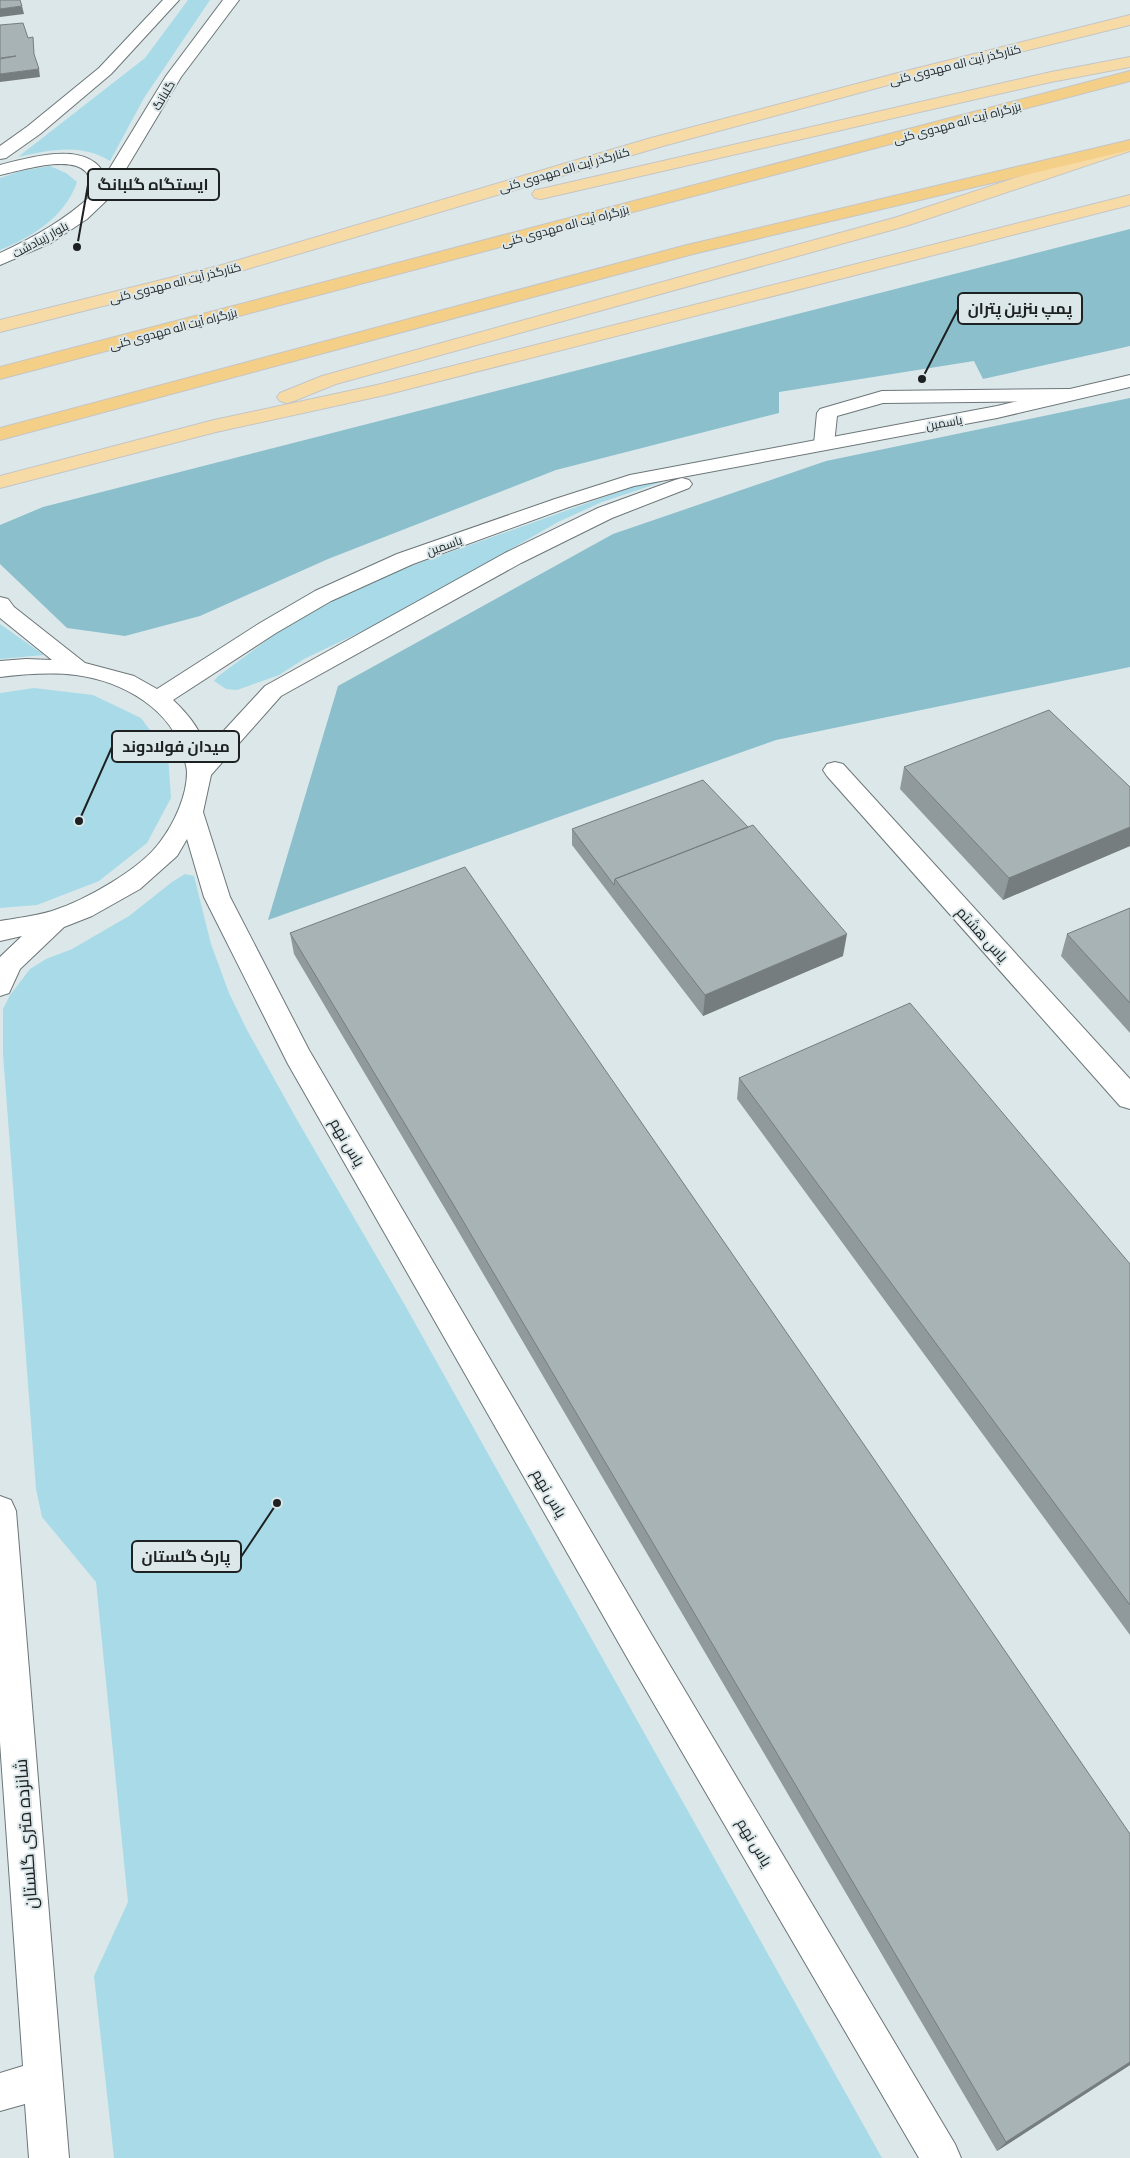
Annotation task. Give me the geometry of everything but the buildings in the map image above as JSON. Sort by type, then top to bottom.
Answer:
[{"type":"highway","name":"بزرگراه آیت اله مهدوی کنی","points":[[0,373],[1130,76]]},
{"type":"highway","points":[[0,434],[689,250],[1130,145]]},
{"type":"main road","name":"کنارگذر آیت اله مهدوی کنی","points":[[0,326],[228,269],[657,142],[908,75],[1130,20]]},
{"type":"main road","points":[[228,269],[666,164],[1041,79],[1130,62]]},
{"type":"main road","points":[[214,426],[329,380],[900,222],[1130,145]]},
{"type":"main road","points":[[0,482],[214,426],[378,390],[1130,200]]},
{"type":"street","points":[[0,154],[34,130],[105,71],[172,0]]},
{"type":"street","name":"گلبانگ","points":[[102,195],[174,76],[231,0]]},
{"type":"street","points":[[0,170],[41,160],[63,159],[82,162],[93,169],[102,195]]},
{"type":"street","name":"بلوار زیبادشت","points":[[0,260],[45,239],[81,215],[102,195]]},
{"type":"street","name":"یاسمین","points":[[158,699],[268,628],[323,596],[405,559],[562,503],[630,481],[997,412],[1130,381]]},
{"type":"street","points":[[824,444],[827,413],[882,397],[1068,395]]},
{"type":"street","name":"یاسمین","points":[[199,772],[273,691],[513,558],[605,513],[756,456]]},
{"type":"street","points":[[0,604],[6,612],[77,668]]},
{"type":"street","points":[[0,669],[26,666],[77,668],[103,673],[126,681],[158,699],[174,714],[192,741],[199,772],[191,812],[168,850],[131,883],[82,909],[55,920],[0,931]]},
{"type":"street","name":"یاس هشتم","points":[[836,770],[1130,1098]]},
{"type":"street","name":"یاس نهم","points":[[191,812],[217,897],[298,1056],[641,1650],[941,2158]]},
{"type":"street","points":[[0,986],[9,964],[55,920]]},
{"type":"street","name":"شانزده متری گلستان","points":[[0,1511],[50,2158]]},
{"type":"street","points":[[0,2092],[44,2080]]},
{"type":"shaded area","points":[[188,0],[210,0],[144,98],[110,161],[99,155],[76,150],[54,150],[18,157],[145,58]]},
{"type":"shaded area","points":[[50,166],[66,173],[77,182],[72,194],[64,206],[46,224],[24,239],[0,250],[0,178],[21,171]]},
{"type":"shaded area","points":[[1130,229],[1130,346],[983,379],[974,361],[779,392],[779,413],[556,470],[328,559],[200,616],[125,636],[67,628],[0,564],[0,525],[43,507]]},
{"type":"shaded area","points":[[1130,398],[1130,667],[776,740],[268,920],[338,686],[613,534],[826,461]]},
{"type":"shaded area","points":[[660,479],[662,482],[602,502],[558,522],[396,615],[304,659],[279,675],[237,690],[226,689],[214,681],[289,624],[346,593],[397,571],[638,485]]},
{"type":"shaded area","points":[[0,624],[44,655],[0,659]]},
{"type":"shaded area","points":[[34,688],[93,695],[141,718],[168,754],[171,798],[147,843],[99,881],[37,905],[0,908],[0,693]]},
{"type":"shaded area","points":[[185,874],[194,876],[211,944],[229,993],[247,1030],[406,1307],[882,2158],[114,2158],[94,1976],[128,1902],[96,1582],[42,1517],[36,1489],[3,1054],[3,1009],[10,995],[30,969],[46,959],[72,949],[129,916]]},
{"type":"place","name":"ایستگاه گلبانگ","points":[[77,247]]},
{"type":"place","name":"پمپ بنزین پتران","points":[[922,379]]},
{"type":"place","name":"میدان فولادوند","points":[[79,821]]},
{"type":"place","name":"پارک گلستان","points":[[277,1503]]}]
